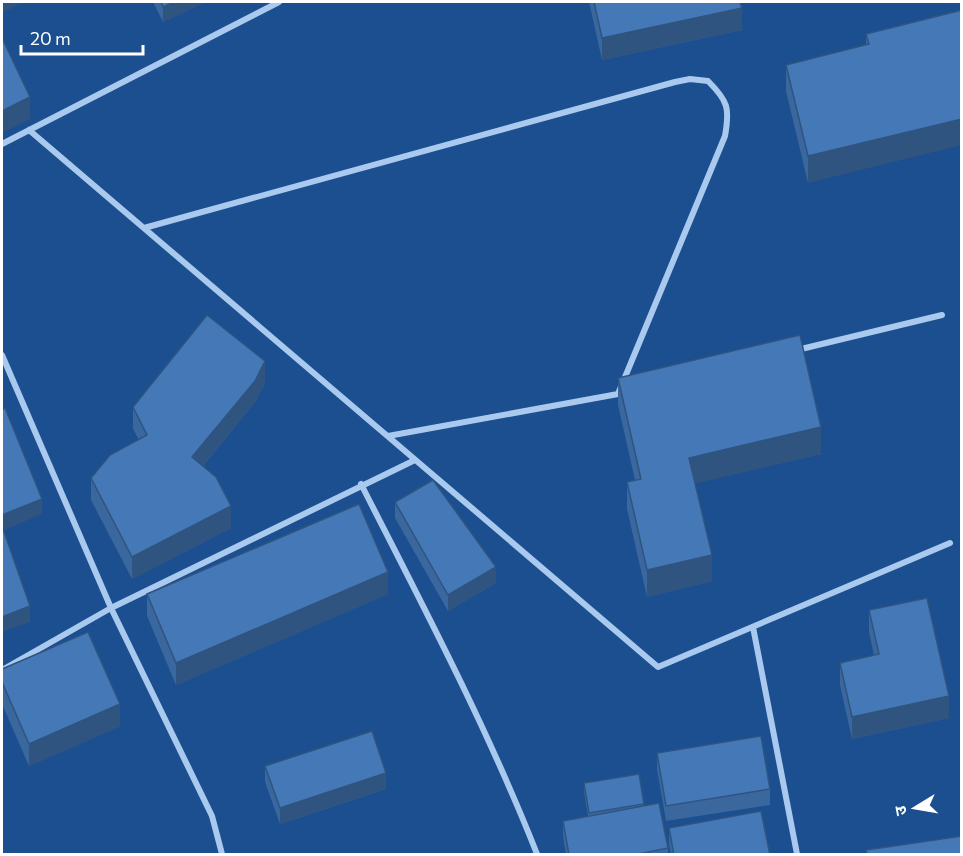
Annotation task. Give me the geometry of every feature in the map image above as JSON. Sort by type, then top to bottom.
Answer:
[{"type":"street","points":[[2,144],[279,2]]},
{"type":"street","points":[[144,228],[675,82],[690,79],[708,81],[722,95],[729,114],[725,136],[618,394]]},
{"type":"street","points":[[29,130],[658,667],[950,543]]},
{"type":"street","points":[[792,352],[942,315]]},
{"type":"street","points":[[2,360],[111,608],[212,816],[222,855]]},
{"type":"street","points":[[388,436],[630,391]]},
{"type":"street","points":[[2,670],[111,608],[361,484],[415,460]]},
{"type":"street","points":[[361,484],[457,674],[520,810],[537,855]]},
{"type":"street","points":[[753,627],[797,855]]},
{"type":"building","points":[[161,2],[174,2],[163,7]]},
{"type":"building","points":[[594,2],[740,2],[742,8],[602,38]]},
{"type":"building","points":[[962,10],[962,119],[808,156],[786,65],[869,44],[866,34]]},
{"type":"building","points":[[2,38],[30,97],[2,111]]},
{"type":"building","points":[[207,315],[265,361],[255,381],[192,457],[216,477],[231,506],[132,557],[91,478],[110,455],[147,435],[133,407]]},
{"type":"building","points":[[800,335],[821,427],[689,458],[712,555],[647,570],[627,482],[641,479],[618,378]]},
{"type":"building","points":[[5,408],[42,499],[2,515],[2,410]]},
{"type":"building","points":[[433,480],[496,567],[448,595],[395,502]]},
{"type":"building","points":[[359,504],[388,572],[176,663],[147,594]]},
{"type":"building","points":[[2,526],[30,606],[2,617]]},
{"type":"building","points":[[927,598],[949,696],[852,717],[840,663],[879,654],[869,610]]},
{"type":"building","points":[[88,632],[120,704],[29,744],[2,682],[2,669]]},
{"type":"building","points":[[372,731],[386,773],[280,808],[265,766]]},
{"type":"building","points":[[761,736],[770,789],[666,806],[657,753]]},
{"type":"building","points":[[639,774],[644,804],[589,813],[584,783]]},
{"type":"building","points":[[659,803],[668,848],[634,855],[569,855],[563,821]]},
{"type":"building","points":[[761,811],[770,855],[674,855],[669,828]]},
{"type":"building","points":[[962,836],[962,855],[867,855],[866,850]]}]
